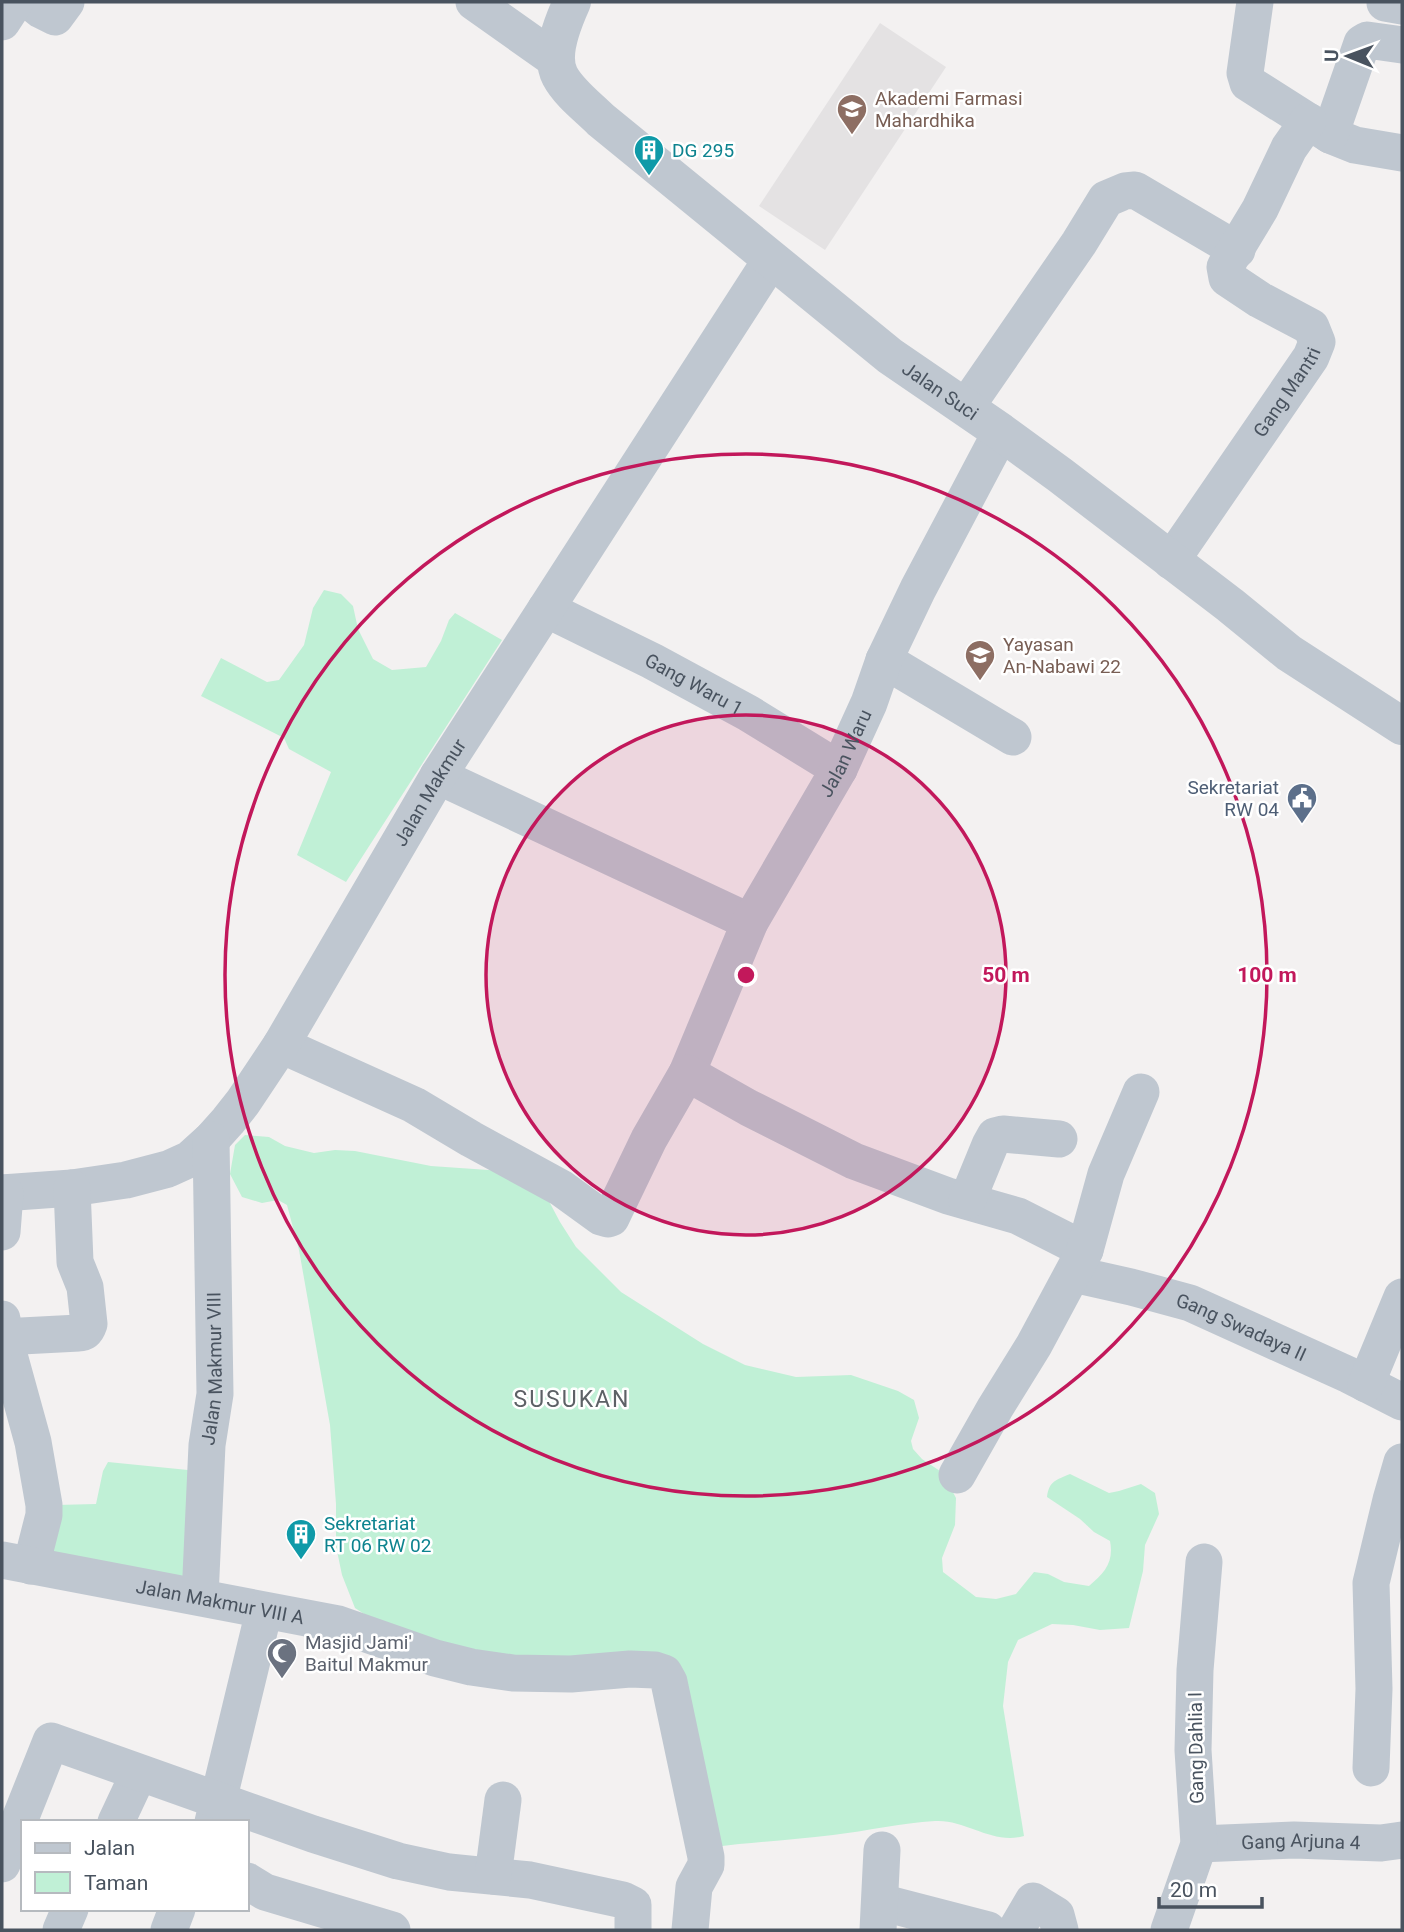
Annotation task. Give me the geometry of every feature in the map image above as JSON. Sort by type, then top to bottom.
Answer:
[{"type":"street","points":[[2,22],[15,2]]},
{"type":"street","points":[[30,2],[49,16],[55,17],[66,2]]},
{"type":"street","points":[[474,2],[556,60],[572,2]]},
{"type":"street","points":[[1255,2],[1245,74],[1248,83],[1319,128],[1355,145],[1402,153]]},
{"type":"street","points":[[965,407],[1106,200],[1125,191],[1135,190],[1237,250],[1289,148],[1319,128],[1362,43],[1367,40],[1402,45]]},
{"type":"street","name":"Jalan Suci","points":[[556,60],[561,79],[601,120],[890,356],[1001,432],[1230,605],[1289,653],[1402,726]]},
{"type":"street","name":"Gang Mantri","points":[[1171,561],[1311,358],[1317,342],[1311,327],[1260,300],[1227,278],[1225,267],[1237,250]]},
{"type":"street","name":"Jalan Makmur","points":[[4,1193],[72,1188],[126,1180],[168,1169],[190,1159],[211,1140],[243,1102],[281,1045],[438,776],[771,260]]},
{"type":"street","name":"Jalan Waru","points":[[281,1045],[414,1105],[561,1188],[601,1217],[611,1218],[649,1139],[687,1073],[750,922],[839,769],[869,703],[884,660],[918,589],[1001,432]]},
{"type":"street","name":"Gang Waru 1","points":[[546,608],[652,660],[748,713],[839,769]]},
{"type":"street","points":[[884,660],[1013,737]]},
{"type":"street","points":[[438,776],[750,922]]},
{"type":"street","name":"Gang Swadaya II","points":[[687,1073],[854,1161],[948,1196],[1018,1216],[1079,1263],[1131,1287],[1190,1303],[1402,1402]]},
{"type":"street","points":[[957,1475],[1079,1263],[1107,1174],[1141,1093]]},
{"type":"street","points":[[967,1201],[995,1136],[1003,1134],[1059,1139]]},
{"type":"street","name":"Jalan Makmur VIII","points":[[200,1597],[207,1446],[215,1394],[211,1140]]},
{"type":"street","points":[[16,1563],[44,1515],[44,1505],[33,1442],[2,1331],[84,1333],[87,1330],[89,1324],[85,1287],[75,1262],[72,1188]]},
{"type":"street","points":[[2,1232],[4,1193]]},
{"type":"street","points":[[1366,1384],[1402,1297]]},
{"type":"street","points":[[1371,1768],[1374,1689],[1371,1583],[1402,1462]]},
{"type":"street","name":"Gang Dahlia I","points":[[1169,1930],[1199,1844],[1193,1749],[1195,1670],[1205,1562]]},
{"type":"street","name":"Jalan Makmur VIII A","points":[[16,1563],[338,1624],[435,1658],[471,1667],[513,1673],[571,1674],[630,1670],[655,1670],[664,1673],[669,1682],[706,1857],[706,1866],[694,1887],[690,1930]]},
{"type":"street","points":[[215,1811],[264,1611]]},
{"type":"street","points":[[2,1864],[51,1741],[139,1773],[215,1811],[248,1820]]},
{"type":"street","points":[[117,1820],[139,1773]]},
{"type":"street","points":[[493,1876],[503,1800]]},
{"type":"street","points":[[248,1820],[398,1861],[449,1872],[530,1880],[628,1915]]},
{"type":"street","name":"Gang Arjuna 4","points":[[1199,1844],[1294,1840],[1381,1843],[1402,1839]]},
{"type":"street","points":[[882,1850],[879,1916],[988,1930]]},
{"type":"street","points":[[248,1882],[265,1892],[392,1930]]},
{"type":"street","points":[[1016,1930],[1033,1900],[1055,1915],[1059,1930]]},
{"type":"street","points":[[61,1930],[69,1911]]},
{"type":"street","points":[[169,1930],[176,1911]]},
{"type":"shaded area","name":"Akademi Farmasi Mahardhika","points":[[880,23],[946,67],[825,250],[759,206]]},
{"type":"green space","points":[[324,590],[341,594],[353,606],[358,629],[373,659],[392,670],[426,667],[455,613],[502,640],[346,882],[297,855],[331,772],[289,749],[284,738],[201,696],[221,658],[267,682],[279,680],[304,645],[313,608]]},
{"type":"green space","points":[[245,1135],[269,1137],[285,1146],[314,1153],[355,1151],[431,1166],[516,1172],[543,1190],[576,1247],[621,1292],[703,1344],[745,1365],[796,1377],[851,1375],[898,1391],[914,1400],[919,1418],[911,1441],[913,1449],[922,1459],[943,1473],[956,1498],[955,1525],[942,1558],[943,1572],[976,1597],[996,1599],[1016,1594],[1034,1572],[1048,1574],[1064,1582],[1089,1586],[1104,1572],[1111,1555],[1110,1541],[1047,1497],[1051,1484],[1057,1480],[1070,1474],[1109,1493],[1141,1484],[1155,1493],[1159,1514],[1145,1545],[1143,1571],[1129,1628],[1100,1630],[1052,1624],[1018,1640],[1008,1662],[1003,1706],[1024,1836],[1001,1837],[946,1821],[935,1821],[714,1847],[675,1665],[488,1663],[385,1628],[355,1608],[342,1575],[336,1546],[330,1425],[299,1250],[287,1205],[278,1200],[262,1203],[242,1197],[230,1174],[235,1145]]},
{"type":"green space","points":[[108,1462],[198,1471],[189,1588],[41,1561],[56,1505],[96,1504],[103,1471]]},
{"type":"place","name":"Akademi Farmasi Mahardhika","points":[[852,136]]},
{"type":"place","name":"DG 295","points":[[649,177]]},
{"type":"place","name":"Yayasan An-Nabawi 22","points":[[980,682]]},
{"type":"place","name":"Sekretariat RW 04","points":[[1302,825]]},
{"type":"place","name":"Sekretariat RT 06 RW 02","points":[[301,1561]]},
{"type":"place","name":"Masjid Jami' Baitul Makmur","points":[[282,1680]]},
{"type":"district","name":"SUSUKAN","points":[[572,1399]]}]
